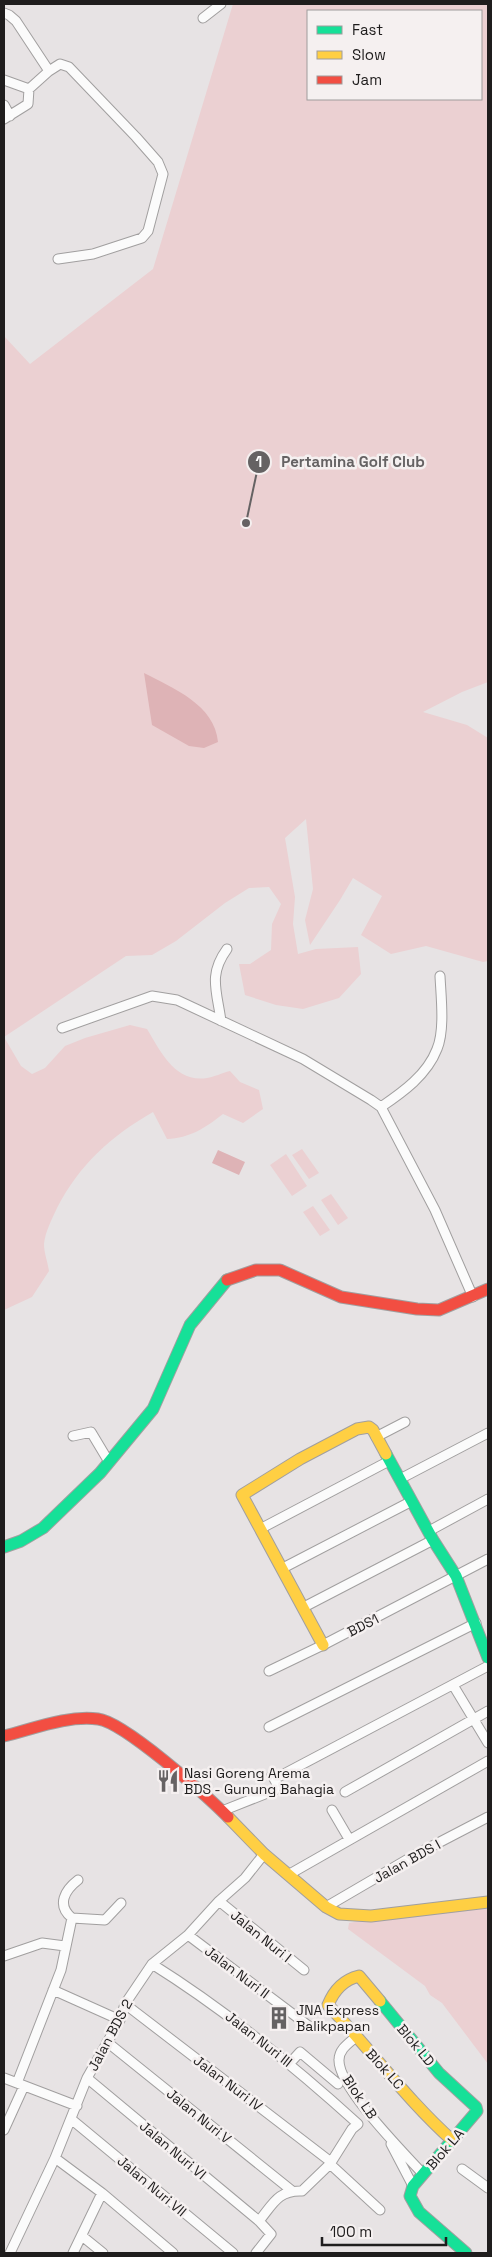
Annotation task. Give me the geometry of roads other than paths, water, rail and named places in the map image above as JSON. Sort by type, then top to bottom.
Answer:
[{"type":"street","points":[[203,18],[221,4]]},
{"type":"street","points":[[4,13],[16,21],[48,71]]},
{"type":"street","points":[[4,105],[7,118],[28,104],[30,89],[48,71],[60,64],[69,67],[158,162],[162,174],[148,231],[142,238],[93,254],[58,259]]},
{"type":"street","points":[[4,80],[30,89]]},
{"type":"street","points":[[221,1020],[214,972],[227,949]]},
{"type":"street","points":[[381,1107],[407,1089],[425,1069],[437,1049],[441,1022],[440,976]]},
{"type":"street","points":[[62,1028],[152,996],[177,1000],[303,1059],[381,1107],[435,1210],[473,1296]]},
{"type":"street","points":[[4,1547],[22,1541],[43,1528],[108,1462],[153,1408],[190,1325],[228,1279],[256,1270],[280,1270],[341,1297],[417,1309],[439,1310],[488,1289]]},
{"type":"street","points":[[376,1437],[405,1422]]},
{"type":"street","points":[[323,1645],[304,1607],[242,1497],[243,1494],[300,1459],[357,1430],[368,1427],[376,1437],[456,1576],[476,1623],[488,1658]]},
{"type":"street","points":[[73,1436],[91,1432],[108,1462]]},
{"type":"street","points":[[400,1479],[488,1433]]},
{"type":"street","points":[[260,1529],[389,1461]]},
{"type":"street","points":[[304,1607],[431,1535],[488,1499]]},
{"type":"street","points":[[282,1568],[412,1501]]},
{"type":"street","name":"BDS1","points":[[268,1671],[323,1645],[488,1559]]},
{"type":"street","points":[[269,1727],[476,1623]]},
{"type":"street","points":[[222,1810],[275,1790],[277,1784],[276,1775],[488,1666]]},
{"type":"street","points":[[453,1685],[488,1743]]},
{"type":"street","points":[[345,1792],[488,1711]]},
{"type":"street","points":[[4,1736],[70,1720],[99,1719],[123,1731],[155,1754],[222,1810],[288,1876],[326,1907],[339,1914],[371,1916],[488,1902]]},
{"type":"street","points":[[288,1876],[349,1839],[488,1761]]},
{"type":"street","points":[[332,1810],[349,1839]]},
{"type":"street","name":"Jalan BDS I","points":[[326,1907],[415,1855],[488,1817]]},
{"type":"street","name":"Jalan BDS 2","points":[[12,2253],[88,2078],[120,2020],[125,2004],[152,1964],[188,1934],[218,1901],[245,1878],[264,1854]]},
{"type":"street","points":[[78,1880],[68,1887],[65,1893],[64,1908],[72,1918],[105,1920],[120,1903]]},
{"type":"street","name":"Jalan Nuri I","points":[[218,1901],[304,1970]]},
{"type":"street","points":[[4,2130],[61,1970],[72,1918]]},
{"type":"street","name":"Jalan Nuri II","points":[[188,1934],[310,2027]]},
{"type":"street","points":[[4,1956],[42,1943],[65,1946]]},
{"type":"street","name":"Jalan Nuri III","points":[[152,1964],[193,1990],[264,2042],[358,2124],[352,2129],[331,2163]]},
{"type":"street","name":"Blok LD","points":[[332,1992],[349,1978],[359,1976],[439,2073],[476,2107],[477,2111]]},
{"type":"street","points":[[53,1990],[120,2020]]},
{"type":"street","name":"Blok LC","points":[[332,1992],[328,2005],[424,2115],[453,2141]]},
{"type":"street","name":"Jalan Nuri IV","points":[[125,2004],[331,2163],[380,2210]]},
{"type":"street","name":"Blok LB","points":[[357,2036],[341,2050],[338,2061],[346,2080],[372,2118],[423,2174]]},
{"type":"street","name":"Jalan Nuri V","points":[[107,2042],[291,2190]]},
{"type":"street","points":[[290,2063],[300,2052],[338,2084]]},
{"type":"street","points":[[4,2078],[77,2106]]},
{"type":"street","name":"Jalan Nuri VI","points":[[88,2078],[259,2221]]},
{"type":"street","name":"Blok LA","points":[[413,2186],[477,2111]]},
{"type":"street","name":"Jalan Nuri VII","points":[[71,2119],[233,2253]]},
{"type":"street","name":"Blok LB","points":[[386,2134],[413,2186]]},
{"type":"street","points":[[54,2158],[102,2193],[173,2253]]},
{"type":"street","points":[[256,2253],[271,2234],[259,2221],[280,2194],[291,2190],[302,2190],[331,2163]]},
{"type":"street","points":[[462,2169],[488,2188]]},
{"type":"street","points":[[413,2186],[410,2196],[419,2212],[466,2253]]},
{"type":"street","points":[[73,2253],[102,2193]]},
{"type":"street","points":[[82,2236],[103,2253]]},
{"type":"place","name":"Pertamina Golf Club","points":[[246,523]]},
{"type":"place","name":"Nasi Goreng Arema BDS - Gunung Bahagia","points":[[168,1781]]},
{"type":"place","name":"JNA Express Balikpapan","points":[[279,2018]]}]
